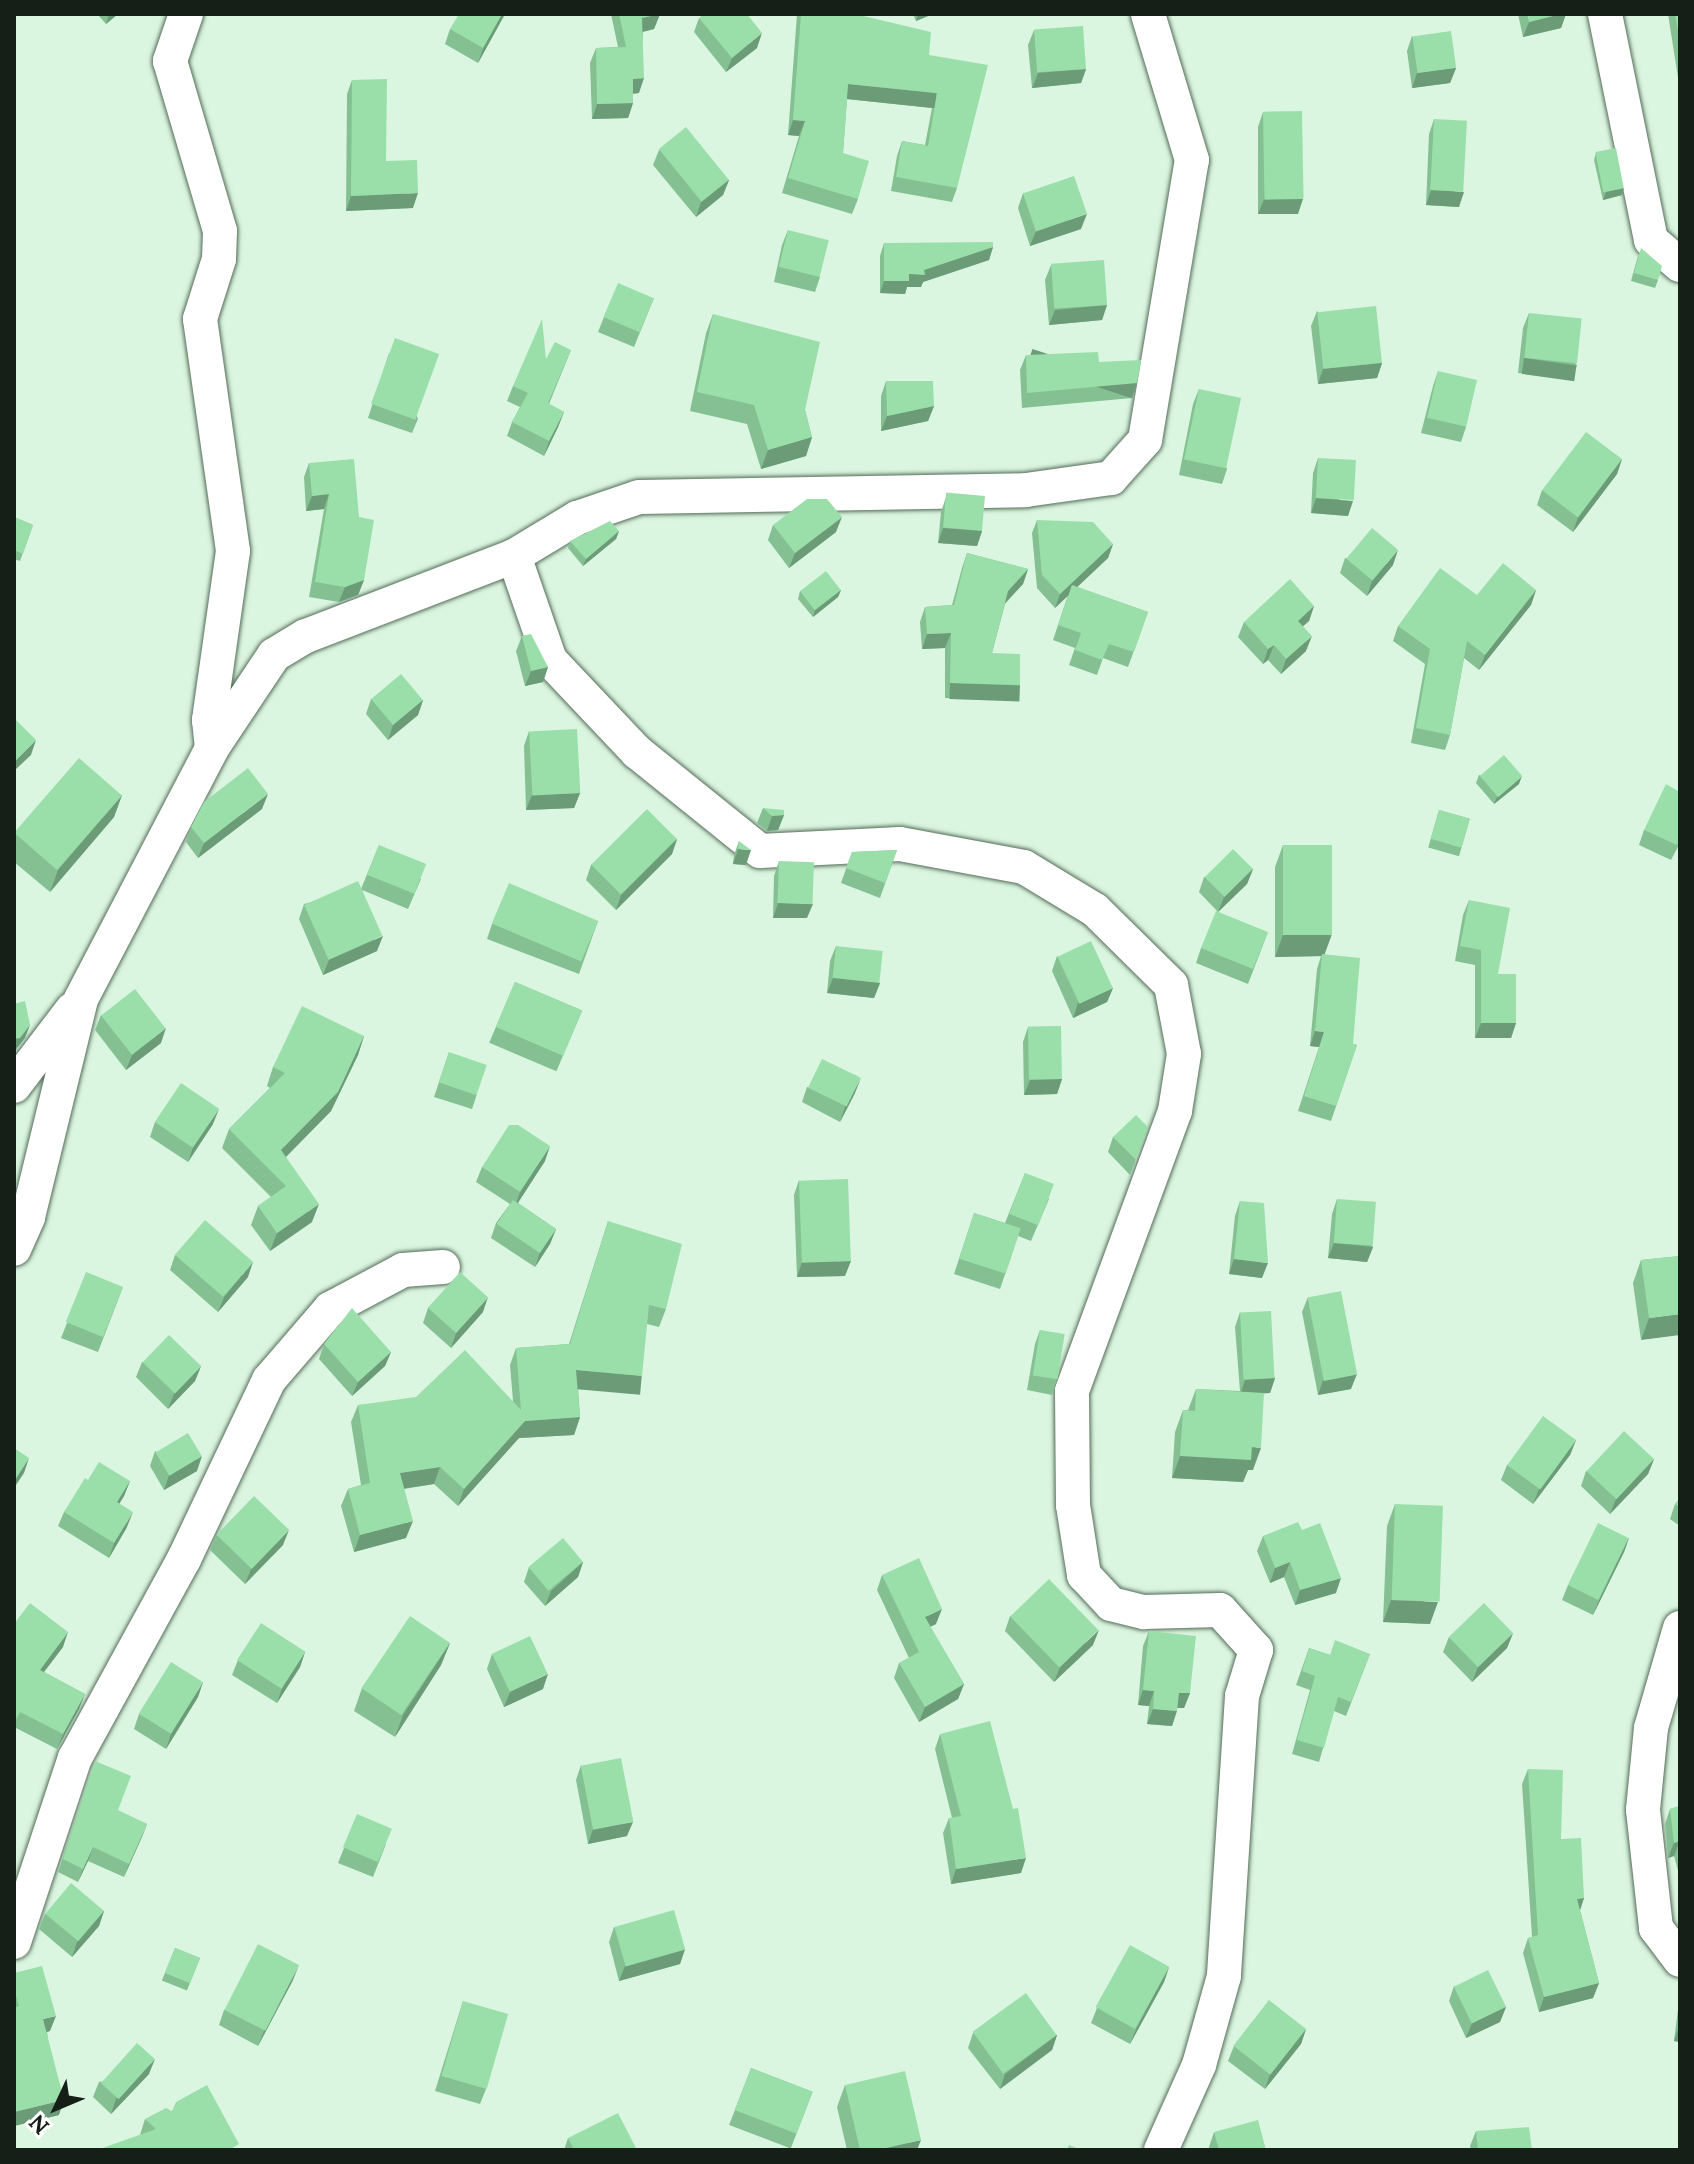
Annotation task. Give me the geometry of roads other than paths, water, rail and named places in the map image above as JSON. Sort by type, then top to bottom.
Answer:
[{"type":"street","points":[[186,14],[170,61],[220,231],[219,259],[200,319],[233,551],[209,720],[212,748]]},
{"type":"street","points":[[14,1086],[81,999],[212,748],[274,655],[306,636],[514,556],[577,518],[639,497],[1026,490],[1111,478],[1145,440],[1192,160],[1148,14]]},
{"type":"street","points":[[1605,14],[1651,240],[1680,265]]},
{"type":"street","points":[[514,556],[550,660],[637,752],[760,851],[900,844],[1024,867],[1095,910],[1171,985],[1184,1054],[1175,1111],[1072,1391],[1073,1505],[1084,1575],[1111,1604],[1133,1610],[1220,1610],[1256,1650],[1242,1696],[1224,1976],[1199,2065],[1161,2150]]},
{"type":"street","points":[[14,1249],[28,1217],[81,999]]},
{"type":"street","points":[[14,1942],[75,1758],[184,1559],[269,1380],[330,1309],[403,1270],[443,1267]]},
{"type":"street","points":[[1680,1628],[1651,1728],[1643,1810],[1656,1928],[1680,1960]]}]
